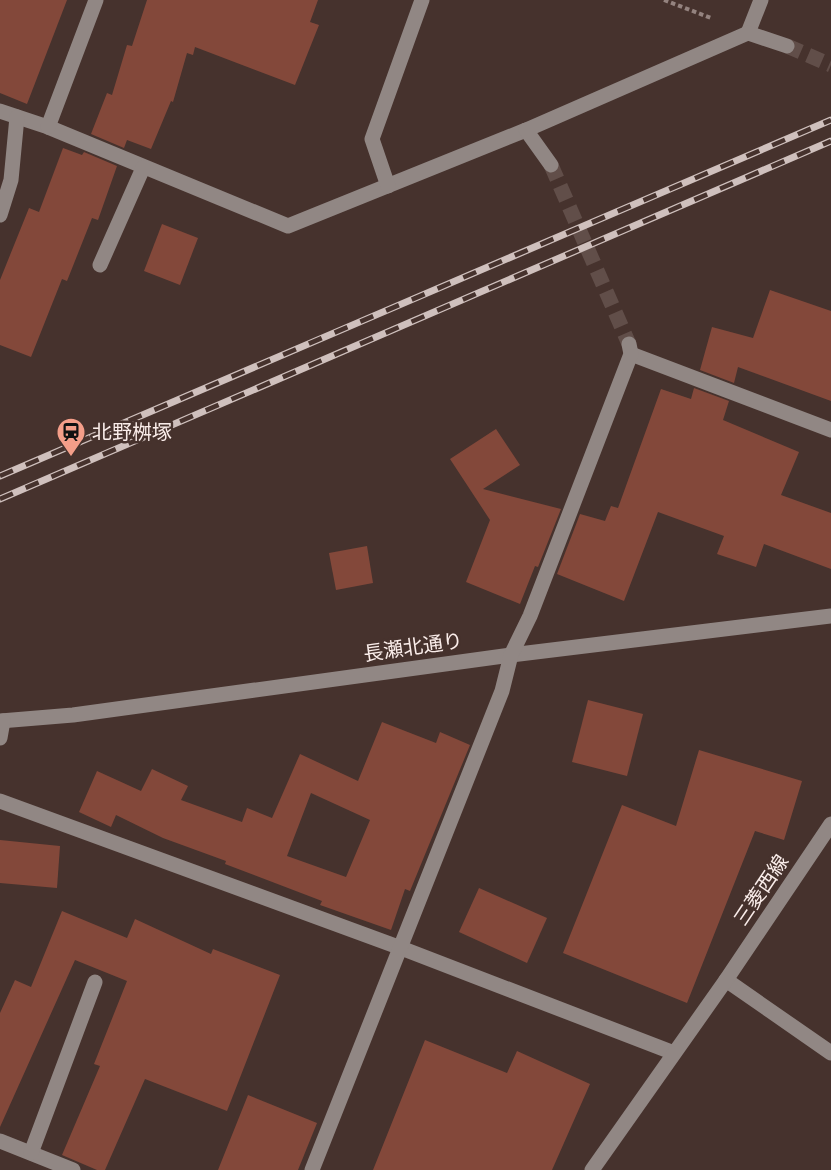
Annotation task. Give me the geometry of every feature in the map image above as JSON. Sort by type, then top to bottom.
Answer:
[{"type":"street","points":[[48,128],[96,0]]},
{"type":"street","points":[[388,186],[372,139],[422,0]]},
{"type":"street","points":[[748,33],[761,0]]},
{"type":"street","points":[[0,111],[48,128],[288,226],[526,130],[748,33],[787,46]]},
{"type":"street","points":[[0,215],[11,180],[17,117]]},
{"type":"street","points":[[526,130],[551,165]]},
{"type":"street","points":[[100,265],[143,168]]},
{"type":"street","points":[[312,1170],[502,691],[511,655],[530,616],[630,349],[831,429]]},
{"type":"street","name":"長瀬北通り","points":[[1,721],[82,714],[511,655],[831,616]]},
{"type":"street","points":[[0,738],[1,721]]},
{"type":"street","points":[[0,801],[401,948],[674,1053]]},
{"type":"street","name":"三菱西線","points":[[592,1170],[726,980],[831,824]]},
{"type":"street","points":[[726,980],[831,1053]]},
{"type":"street","points":[[31,1153],[95,981]]},
{"type":"street","points":[[0,1141],[73,1170]]},
{"type":"path","points":[[664,0],[748,33]]},
{"type":"building","points":[[0,0],[67,0],[27,104],[0,93]]},
{"type":"building","points":[[147,0],[318,0],[310,22],[319,25],[295,85],[195,47],[193,55],[187,53],[173,102],[171,101],[151,149],[127,140],[124,148],[91,134],[107,93],[112,95],[127,45],[132,46]]},
{"type":"building","points":[[63,148],[82,155],[84,152],[117,166],[98,220],[92,218],[67,281],[62,279],[31,357],[0,345],[0,280],[29,208],[39,212]]},
{"type":"building","points":[[162,224],[198,238],[180,285],[144,271]]},
{"type":"building","points":[[770,290],[831,311],[831,401],[738,367],[734,383],[700,370],[712,327],[753,338]]},
{"type":"building","points":[[694,388],[729,401],[723,420],[799,452],[781,495],[831,513],[831,569],[764,544],[756,567],[717,554],[724,536],[658,512],[624,601],[557,574],[580,514],[605,521],[611,506],[618,508],[661,389],[691,399]]},
{"type":"building","points":[[496,429],[520,465],[483,489],[561,509],[538,567],[535,566],[520,604],[466,582],[490,520],[450,459]]},
{"type":"building","points":[[367,546],[373,583],[336,590],[329,553]]},
{"type":"building","points":[[588,700],[643,714],[627,776],[572,762]]},
{"type":"building","points":[[382,722],[436,743],[440,732],[470,745],[410,891],[405,889],[391,930],[320,905],[322,901],[225,864],[226,861],[163,838],[116,815],[111,827],[79,812],[97,771],[141,791],[152,769],[188,786],[181,800],[242,822],[247,808],[272,818],[300,754],[358,781]],"holes":[[[311,793],[370,820],[346,877],[287,856]]]},
{"type":"building","points":[[699,750],[802,781],[784,840],[755,831],[687,1003],[563,953],[622,805],[676,826]]},
{"type":"building","points":[[0,840],[60,846],[57,888],[0,883]]},
{"type":"building","points":[[479,888],[547,918],[527,963],[459,932]]},
{"type":"building","points":[[62,911],[127,938],[135,919],[211,954],[213,949],[280,975],[227,1111],[145,1079],[105,1170],[97,1170],[62,1155],[100,1066],[94,1064],[127,981],[75,960],[0,1127],[0,1013],[15,980],[31,987]]},
{"type":"building","points":[[425,1040],[507,1073],[517,1051],[590,1084],[552,1170],[373,1170]]},
{"type":"building","points":[[248,1095],[317,1123],[298,1170],[218,1170]]},
{"type":"tunnel","points":[[787,46],[831,65]]},
{"type":"tunnel","points":[[551,165],[629,344]]},
{"type":"railway","points":[[0,476],[831,120]]},
{"type":"railway","points":[[0,499],[831,141]]},
{"type":"place","name":"北野桝塚","points":[[71,458]]}]
